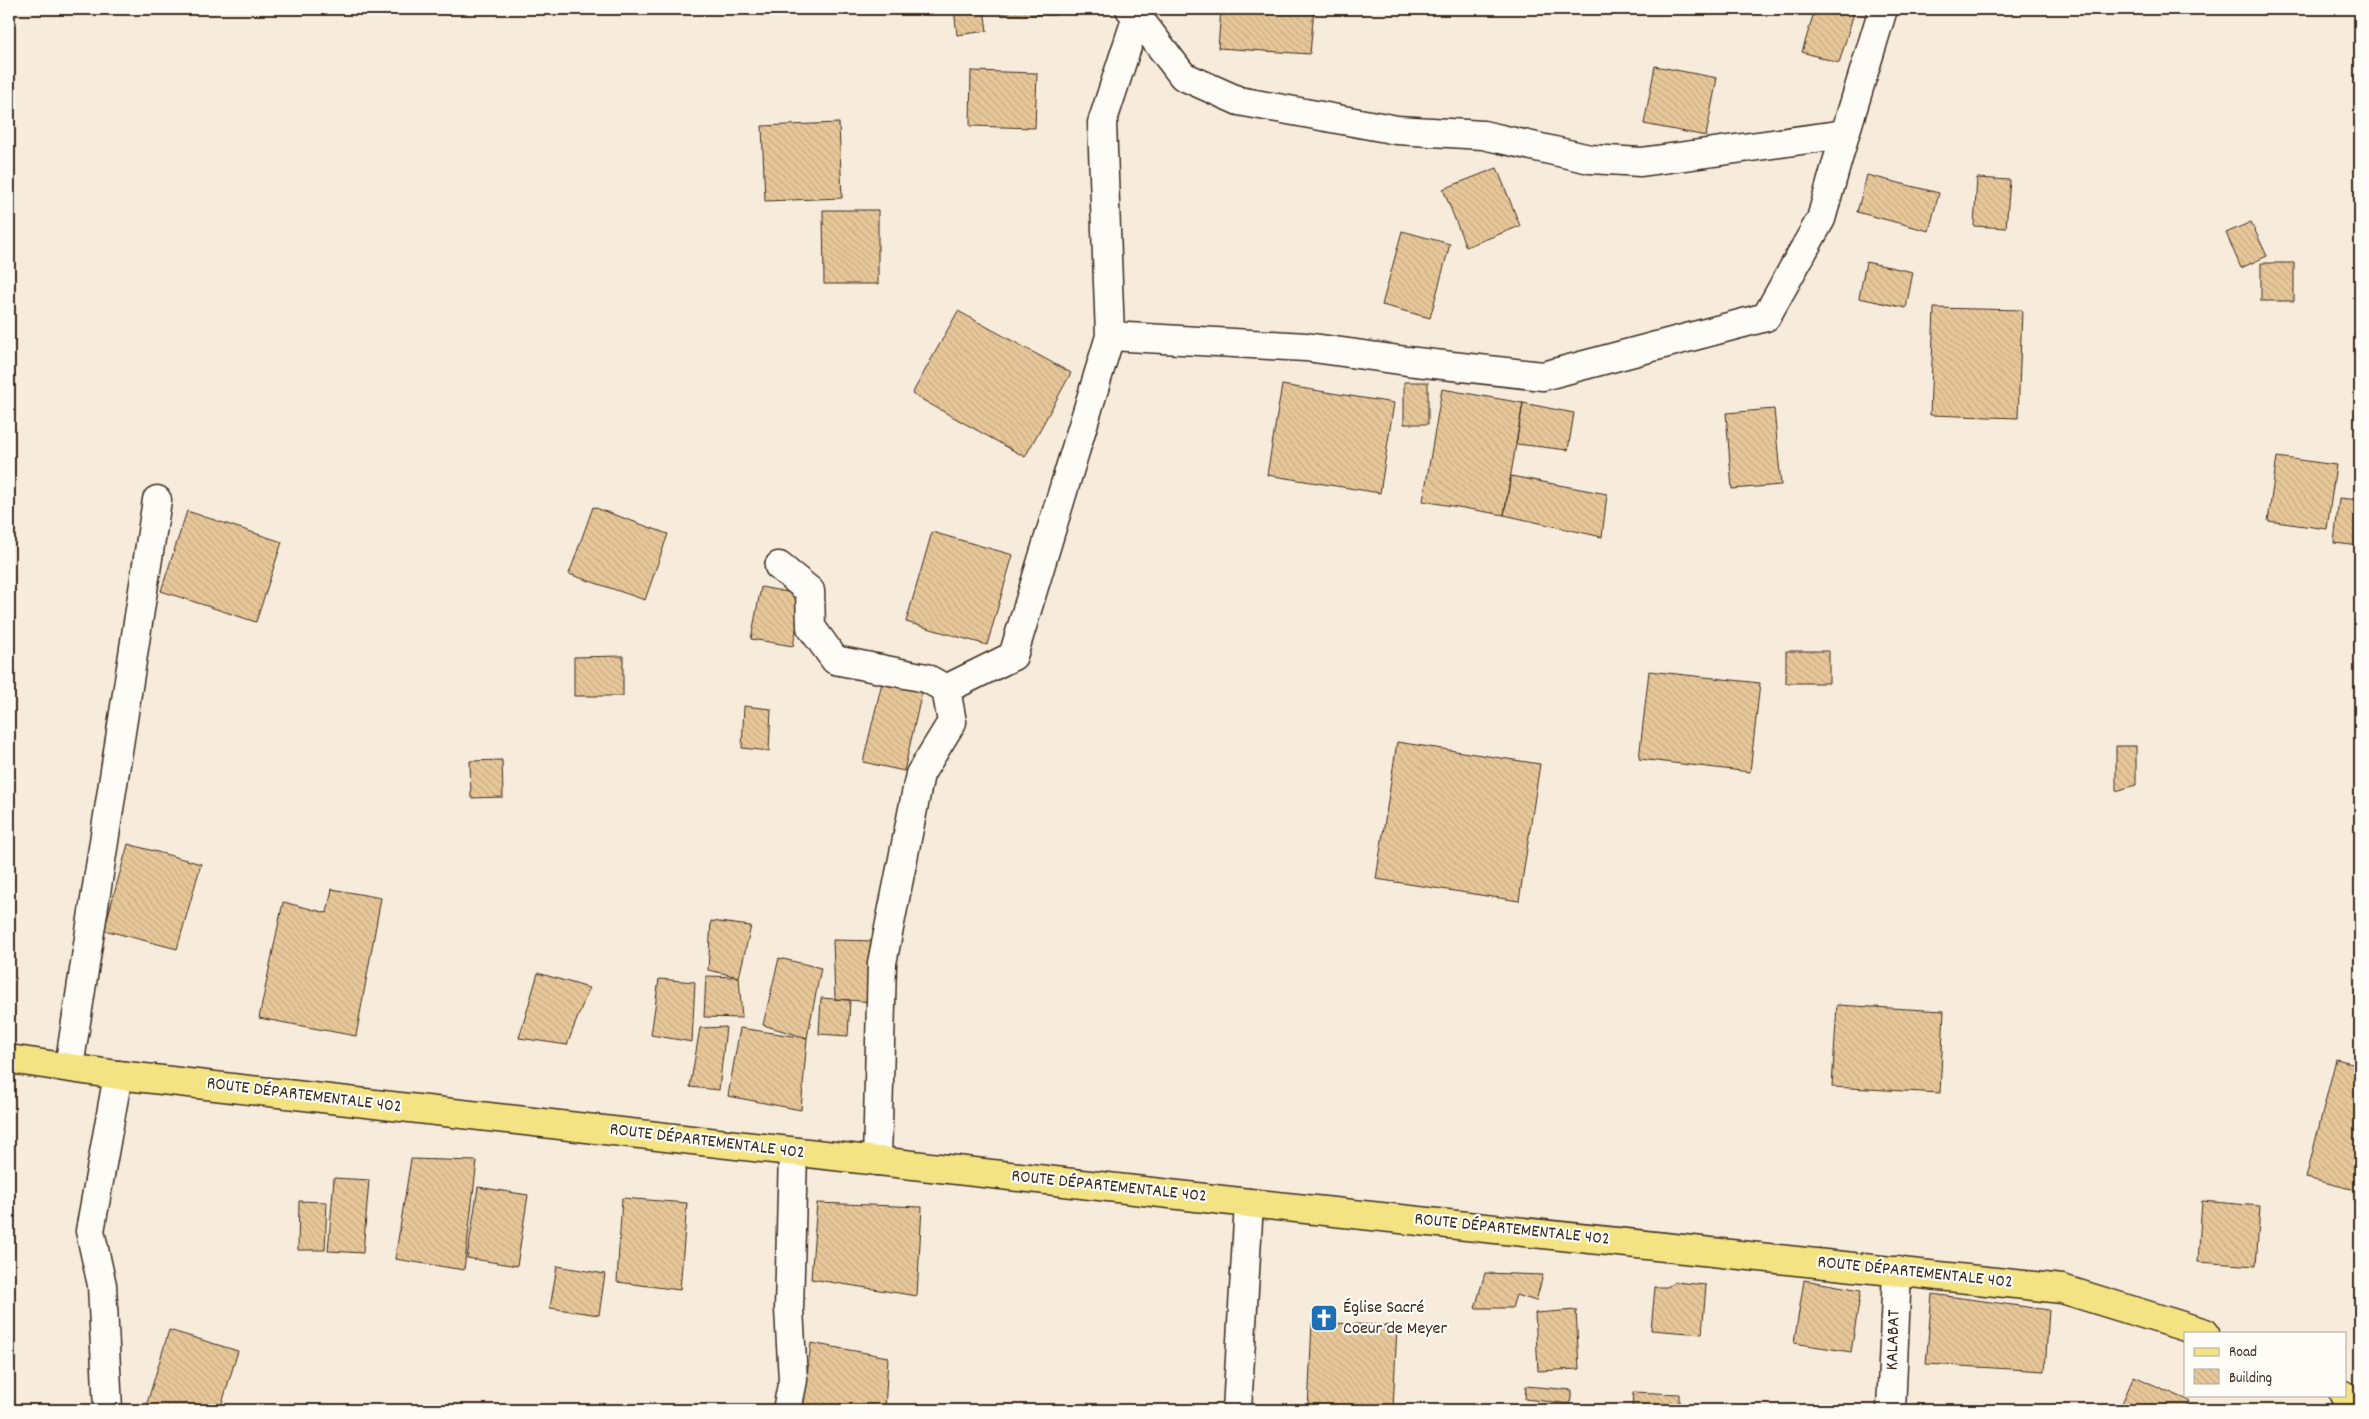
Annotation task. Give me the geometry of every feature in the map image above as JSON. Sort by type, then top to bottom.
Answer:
[{"type":"main road","name":"ROUTE DÉPARTEMENTALE 402","points":[[9,1058],[118,1075],[793,1152],[1249,1203],[2062,1289],[2203,1332]]},
{"type":"main road","points":[[2346,1396],[2360,1403]]},
{"type":"street","points":[[1110,336],[1306,348],[1406,362],[1543,376],[1766,317],[1820,219],[1883,9]]},
{"type":"street","points":[[1133,13],[1183,76],[1239,101],[1397,130],[1483,135],[1590,159],[1641,162],[1845,134]]},
{"type":"street","points":[[946,689],[1013,656],[1110,336],[1102,124],[1133,13]]},
{"type":"street","points":[[69,1067],[157,500]]},
{"type":"street","points":[[778,566],[810,591],[811,627],[835,660],[926,678],[946,689]]},
{"type":"street","points":[[877,1161],[882,963],[920,774],[952,722],[946,689]]},
{"type":"street","points":[[108,1410],[102,1285],[90,1231],[118,1075]]},
{"type":"street","points":[[788,1410],[793,1380],[789,1309],[793,1152]]},
{"type":"street","points":[[1237,1410],[1249,1203]]},
{"type":"street","name":"KALABAT","points":[[1891,1410],[1897,1271]]},
{"type":"building","points":[[954,9],[984,9],[987,31],[957,35]]},
{"type":"building","points":[[1003,9],[1055,9],[1055,15],[1003,14]]},
{"type":"building","points":[[1221,9],[1314,9],[1310,54],[1218,48]]},
{"type":"building","points":[[1815,9],[1839,9],[1854,13],[1839,63],[1802,52]]},
{"type":"building","points":[[1655,66],[1717,78],[1706,136],[1644,124]]},
{"type":"building","points":[[971,71],[1037,73],[1035,128],[970,126]]},
{"type":"building","points":[[839,123],[842,198],[765,201],[762,126]]},
{"type":"building","points":[[1497,168],[1520,226],[1466,247],[1443,189]]},
{"type":"building","points":[[1867,175],[1939,193],[1929,231],[1857,212]]},
{"type":"building","points":[[1977,178],[2010,180],[2006,228],[1974,226]]},
{"type":"building","points":[[823,210],[878,210],[878,284],[824,284]]},
{"type":"building","points":[[2251,222],[2267,256],[2241,268],[2226,233]]},
{"type":"building","points":[[1402,231],[1450,244],[1430,318],[1382,305]]},
{"type":"building","points":[[1866,262],[1913,272],[1906,308],[1859,298]]},
{"type":"building","points":[[2261,263],[2294,263],[2294,301],[2261,301]]},
{"type":"building","points":[[1934,308],[2022,310],[2018,418],[1930,415]]},
{"type":"building","points":[[958,311],[1071,373],[1025,457],[912,394]]},
{"type":"building","points":[[1404,382],[1428,382],[1428,424],[1404,424]]},
{"type":"building","points":[[1282,385],[1394,403],[1380,493],[1267,475]]},
{"type":"building","points":[[1442,389],[1523,403],[1504,515],[1423,501]]},
{"type":"building","points":[[1523,403],[1574,413],[1568,450],[1516,444]]},
{"type":"building","points":[[1774,409],[1781,485],[1732,489],[1726,413]]},
{"type":"building","points":[[2277,457],[2336,465],[2327,529],[2268,521]]},
{"type":"building","points":[[1511,476],[1607,494],[1602,537],[1504,515]]},
{"type":"building","points":[[2339,498],[2360,500],[2360,546],[2334,543]]},
{"type":"building","points":[[593,507],[668,534],[645,600],[569,574]]},
{"type":"building","points":[[187,511],[282,542],[256,622],[161,591]]},
{"type":"building","points":[[932,532],[1013,555],[987,645],[906,622]]},
{"type":"building","points":[[761,587],[803,595],[793,646],[751,639]]},
{"type":"building","points":[[1786,651],[1829,651],[1829,683],[1786,683]]},
{"type":"building","points":[[623,656],[623,696],[574,696],[574,657]]},
{"type":"building","points":[[1649,671],[1760,683],[1750,772],[1639,759]]},
{"type":"building","points":[[884,674],[924,683],[904,771],[863,762]]},
{"type":"building","points":[[744,706],[771,709],[769,751],[742,748]]},
{"type":"building","points":[[1397,742],[1540,764],[1519,901],[1376,879]]},
{"type":"building","points":[[2116,746],[2136,746],[2136,785],[2116,791]]},
{"type":"building","points":[[502,760],[503,797],[471,798],[470,761]]},
{"type":"building","points":[[128,844],[201,864],[177,949],[104,930]]},
{"type":"building","points":[[332,889],[381,898],[356,1036],[259,1018],[283,902],[327,913]]},
{"type":"building","points":[[711,921],[751,926],[739,977],[708,970]]},
{"type":"building","points":[[833,940],[874,941],[873,1002],[835,999]]},
{"type":"building","points":[[779,958],[821,968],[807,1038],[763,1025]]},
{"type":"building","points":[[538,973],[589,988],[567,1045],[519,1038]]},
{"type":"building","points":[[706,976],[739,977],[742,1018],[704,1017]]},
{"type":"building","points":[[659,979],[695,982],[692,1042],[651,1035]]},
{"type":"building","points":[[821,998],[850,1000],[848,1036],[819,1034]]},
{"type":"building","points":[[1837,1005],[1944,1011],[1940,1093],[1832,1087]]},
{"type":"building","points":[[726,1027],[719,1090],[690,1087],[700,1028]]},
{"type":"building","points":[[740,1028],[807,1038],[801,1110],[728,1096]]},
{"type":"building","points":[[2336,1059],[2360,1065],[2360,1191],[2306,1178]]},
{"type":"building","points":[[411,1159],[477,1161],[464,1270],[395,1259]]},
{"type":"building","points":[[334,1178],[369,1180],[363,1253],[328,1251]]},
{"type":"building","points":[[478,1187],[528,1195],[517,1266],[467,1258]]},
{"type":"building","points":[[622,1198],[687,1203],[680,1290],[617,1282]]},
{"type":"building","points":[[299,1201],[327,1202],[325,1250],[298,1250]]},
{"type":"building","points":[[2202,1201],[2260,1206],[2256,1266],[2198,1262]]},
{"type":"building","points":[[817,1203],[922,1207],[917,1296],[811,1279]]},
{"type":"building","points":[[557,1266],[605,1274],[599,1315],[550,1308]]},
{"type":"building","points":[[1485,1273],[1543,1275],[1536,1301],[1516,1295],[1512,1308],[1475,1308]]},
{"type":"building","points":[[1804,1280],[1861,1290],[1851,1352],[1794,1343]]},
{"type":"building","points":[[1675,1282],[1706,1285],[1702,1334],[1651,1330],[1655,1287],[1667,1287]]},
{"type":"building","points":[[1932,1294],[2049,1310],[2045,1371],[1926,1364]]},
{"type":"building","points":[[1576,1310],[1579,1369],[1538,1371],[1535,1313]]},
{"type":"building","points":[[1312,1322],[1397,1326],[1393,1410],[1308,1410]]},
{"type":"building","points":[[169,1330],[238,1351],[220,1410],[145,1410]]},
{"type":"building","points":[[811,1343],[888,1357],[885,1410],[803,1410]]},
{"type":"building","points":[[2134,1376],[2190,1401],[2186,1410],[2119,1410]]},
{"type":"building","points":[[1526,1386],[1572,1390],[1570,1404],[1525,1399]]},
{"type":"building","points":[[1633,1392],[1679,1394],[1679,1410],[1632,1410]]},
{"type":"place","name":"Église Sacré Coeur de Meyer","points":[[1324,1318]]}]
